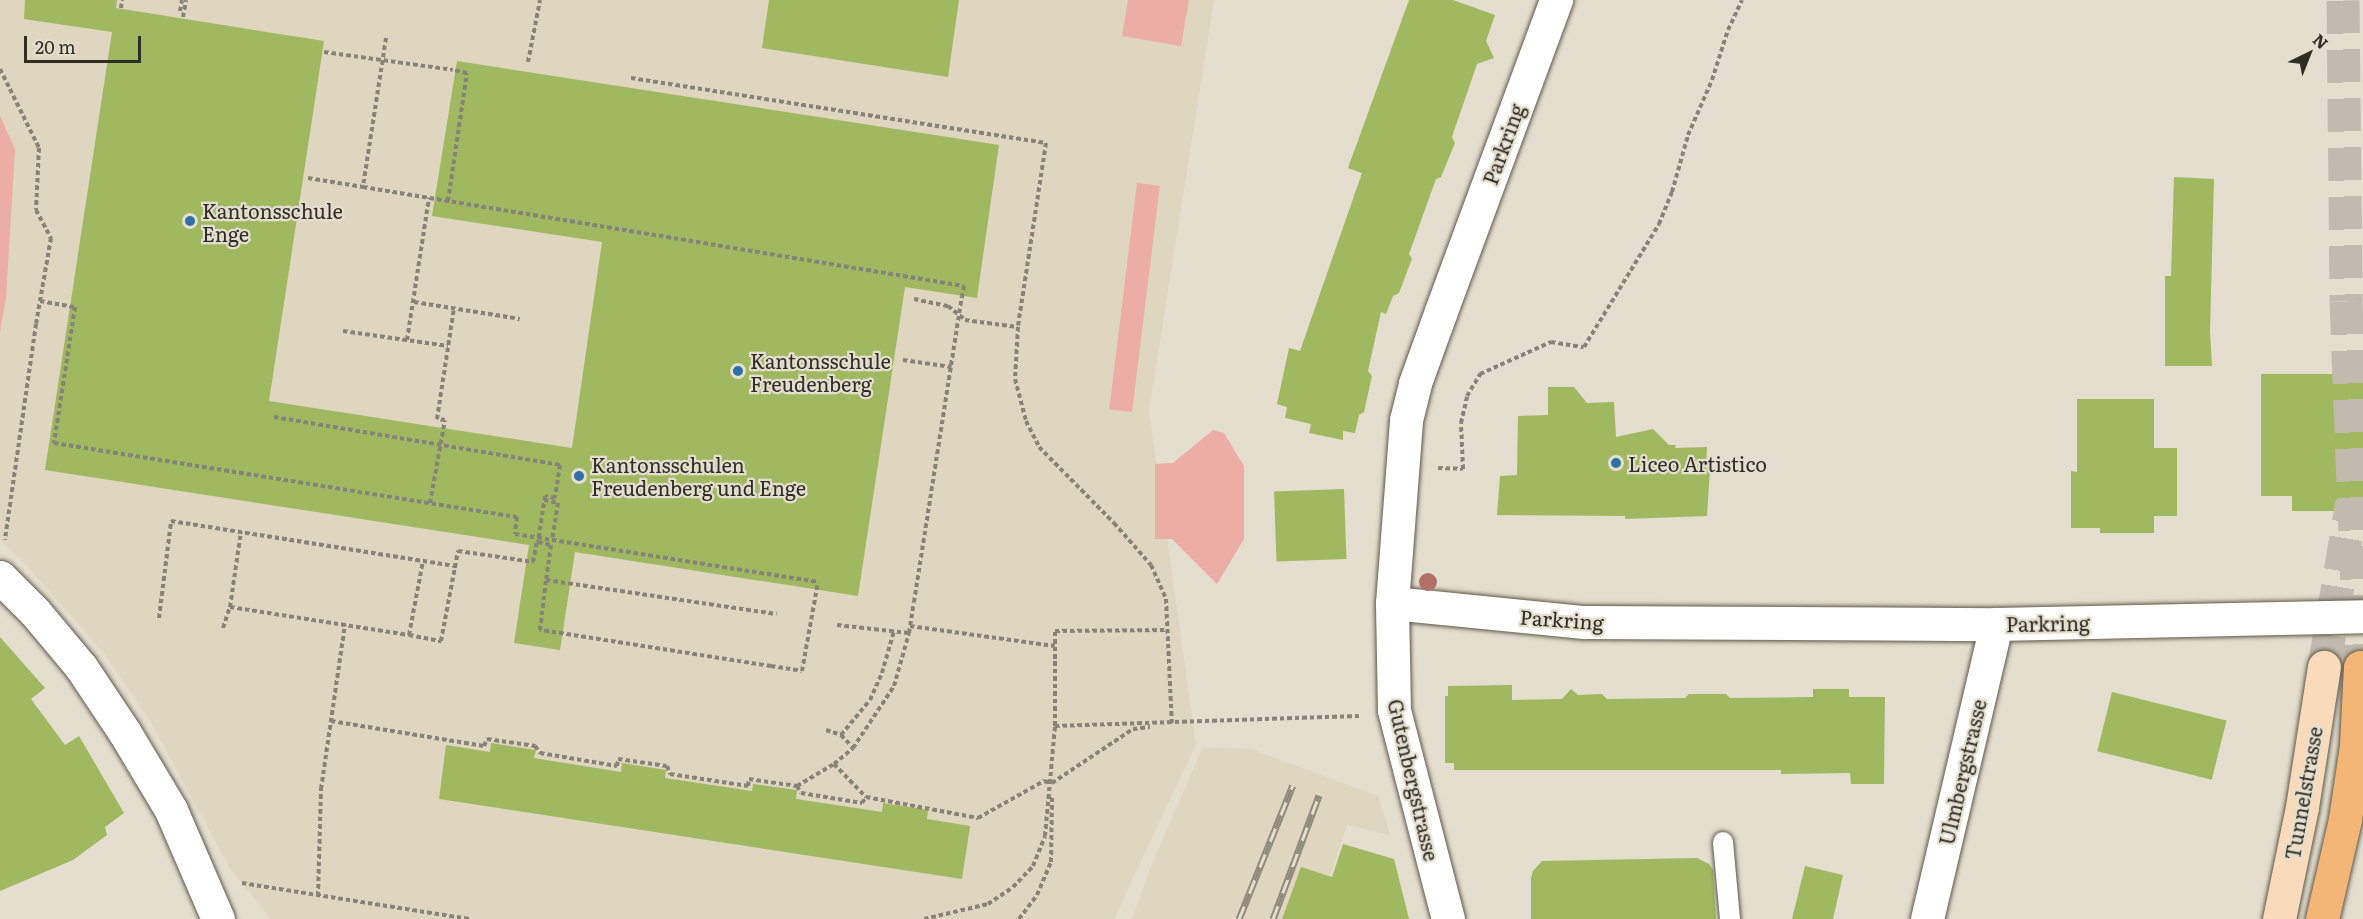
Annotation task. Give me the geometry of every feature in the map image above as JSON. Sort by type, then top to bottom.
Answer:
[{"type":"main road","name":"Tunnelstrasse","points":[[2279,919],[2302,807],[2324,666]]},
{"type":"main road","points":[[2322,919],[2350,787],[2356,745],[2360,666]]},
{"type":"street","name":"Parkring","points":[[1556,0],[1415,384],[1406,420],[1399,487],[1392,603],[1584,622],[1996,624],[2363,616]]},
{"type":"street","points":[[2,564],[35,612],[81,667],[125,733],[171,810],[218,919]]},
{"type":"street","name":"Gutenbergstrasse","points":[[1392,603],[1381,713],[1448,919]]},
{"type":"street","name":"Ulmbergstrasse","points":[[1927,919],[1996,624]]},
{"type":"lane","points":[[1723,842],[1730,919]]},
{"type":"path","points":[[121,8],[123,0]]},
{"type":"path","points":[[180,11],[184,0]]},
{"type":"path","points":[[183,17],[184,0]]},
{"type":"path","points":[[528,62],[540,0]]},
{"type":"path","points":[[1435,468],[1462,469],[1461,423],[1467,396],[1480,374],[1551,342],[1584,347],[1659,224],[1672,192],[1688,135],[1712,80],[1728,30],[1742,0]]},
{"type":"path","points":[[363,187],[386,38]]},
{"type":"path","points":[[324,52],[467,73],[448,201]]},
{"type":"path","points":[[0,69],[39,148],[36,210],[51,238],[39,302],[2,564]]},
{"type":"path","points":[[631,78],[1046,143],[1018,327],[1015,379],[1026,421],[1039,447],[1114,523],[1151,566],[1166,599],[1172,724]]},
{"type":"path","points":[[308,178],[964,286],[909,633],[894,686],[853,748],[834,764],[797,786],[749,779],[748,786],[670,774],[667,766],[618,759],[617,766],[540,753],[535,746],[487,739],[484,746],[331,721]]},
{"type":"path","points":[[407,340],[429,198]]},
{"type":"path","points":[[914,299],[948,306],[965,320],[1018,327]]},
{"type":"path","points":[[39,302],[75,307],[54,443],[517,517],[515,534],[818,582],[802,671],[540,630],[546,580],[551,545],[558,503],[543,500],[533,562],[458,551],[441,641],[230,607]]},
{"type":"path","points":[[414,302],[520,319]]},
{"type":"path","points":[[430,504],[445,420],[437,419],[454,308]]},
{"type":"path","points":[[343,331],[448,346]]},
{"type":"path","points":[[903,360],[951,367]]},
{"type":"path","points":[[274,417],[560,465],[555,498],[545,496],[538,542],[551,545]]},
{"type":"path","points":[[159,618],[171,521],[456,566]]},
{"type":"path","points":[[223,628],[230,607],[242,532]]},
{"type":"path","points":[[409,636],[423,561]]},
{"type":"path","points":[[546,580],[777,614]]},
{"type":"path","points":[[318,896],[321,789],[345,625]]},
{"type":"path","points":[[837,625],[909,633]]},
{"type":"path","points":[[910,626],[1055,646]]},
{"type":"path","points":[[1019,919],[1037,895],[1051,862],[1055,631],[1167,630]]},
{"type":"path","points":[[841,735],[870,700],[882,673],[894,631]]},
{"type":"path","points":[[1055,726],[1172,724],[1381,713]]},
{"type":"path","points":[[834,764],[866,797],[978,818],[1044,781],[1052,783],[1133,729],[1172,724]]},
{"type":"path","points":[[826,730],[841,735],[853,748]]},
{"type":"path","points":[[924,919],[988,904],[1013,887],[1033,866],[1045,836],[1052,783]]},
{"type":"path","points":[[797,786],[801,793],[811,795],[862,803],[866,797]]},
{"type":"path","points":[[203,883],[225,880],[469,919]]},
{"type":"shaded area","name":"Kantonsschulen Freudenberg und Enge","points":[[0,0],[1214,0],[1149,411],[1196,744],[1114,919],[271,919],[229,867],[150,721],[105,655],[30,569],[0,540]]},
{"type":"shaded area","points":[[1128,0],[1189,0],[1181,46],[1122,36]]},
{"type":"shaded area","points":[[0,116],[15,149],[6,298],[0,332]]},
{"type":"shaded area","points":[[1137,183],[1160,186],[1132,412],[1109,409]]},
{"type":"shaded area","points":[[1213,430],[1224,433],[1244,466],[1244,539],[1217,584],[1172,539],[1155,539],[1155,464],[1173,463]]},
{"type":"shaded area","points":[[1203,747],[1251,749],[1378,796],[1390,835],[1347,825],[1316,919],[1132,919],[1150,869]]},
{"type":"building","points":[[25,0],[117,0],[116,8],[324,41],[269,401],[572,448],[602,242],[432,216],[457,61],[999,145],[977,298],[905,287],[858,596],[575,552],[560,650],[514,643],[529,545],[45,470],[112,32],[24,19]]},
{"type":"building","points":[[769,0],[959,0],[948,77],[762,48]]},
{"type":"building","points":[[1409,0],[1453,0],[1495,15],[1486,41],[1494,58],[1477,64],[1452,137],[1455,143],[1441,177],[1436,179],[1409,254],[1412,259],[1399,293],[1393,296],[1386,314],[1381,312],[1368,371],[1372,376],[1364,412],[1359,415],[1355,433],[1343,431],[1343,440],[1309,433],[1311,424],[1285,418],[1287,407],[1277,404],[1289,348],[1300,351],[1362,173],[1348,168]]},
{"type":"building","points":[[2174,177],[2214,179],[2210,331],[2212,366],[2165,366],[2165,276],[2171,276]]},
{"type":"building","points":[[2261,374],[2363,374],[2363,511],[2292,511],[2292,496],[2261,496]]},
{"type":"building","name":"Liceo Artistico","points":[[1548,387],[1574,387],[1587,403],[1614,402],[1616,437],[1653,429],[1669,445],[1676,445],[1675,448],[1707,447],[1706,468],[1710,469],[1707,516],[1625,519],[1625,516],[1497,515],[1500,476],[1517,475],[1518,416],[1548,415]]},
{"type":"building","points":[[2077,399],[2154,399],[2154,448],[2177,448],[2177,516],[2154,516],[2154,533],[2100,533],[2100,528],[2071,528],[2071,471],[2077,472]]},
{"type":"building","points":[[1344,489],[1346,559],[1276,561],[1274,491]]},
{"type":"building","points":[[0,637],[45,688],[31,699],[65,745],[79,736],[124,813],[105,827],[107,835],[73,860],[0,891]]},
{"type":"building","points":[[1512,685],[1512,700],[1562,699],[1571,689],[1578,695],[1602,694],[1607,699],[1685,698],[1689,694],[1726,694],[1730,698],[1813,697],[1813,689],[1849,689],[1849,697],[1885,697],[1884,784],[1851,784],[1850,773],[1781,774],[1781,770],[1454,770],[1454,763],[1445,763],[1445,696],[1448,696],[1448,686]]},
{"type":"building","points":[[2112,692],[2226,721],[2212,780],[2097,751]]},
{"type":"building","points":[[491,743],[536,750],[534,758],[621,772],[622,763],[666,770],[665,778],[752,791],[753,784],[797,790],[796,799],[882,812],[883,803],[928,810],[927,819],[970,826],[962,879],[439,799],[446,745],[490,752]]},
{"type":"building","points":[[1343,844],[1394,859],[1409,919],[1282,919],[1301,867],[1332,877]]},
{"type":"building","points":[[1697,858],[1709,864],[1713,870],[1716,919],[1531,919],[1531,878],[1533,871],[1542,861]]},
{"type":"building","points":[[1805,866],[1843,875],[1833,919],[1792,919]]},
{"type":"tunnel","points":[[2343,0],[2346,301],[2360,667]]},
{"type":"tunnel","points":[[2324,667],[2352,502]]},
{"type":"railway","points":[[1239,919],[1293,785]]},
{"type":"railway","points":[[1273,919],[1319,795]]},
{"type":"place","name":"Kantonsschule Enge","points":[[190,221]]},
{"type":"place","name":"Kantonsschule Freudenberg","points":[[738,371]]},
{"type":"place","name":"Liceo Artistico","points":[[1616,463]]},
{"type":"place","name":"Kantonsschulen Freudenberg und Enge","points":[[579,476]]}]
